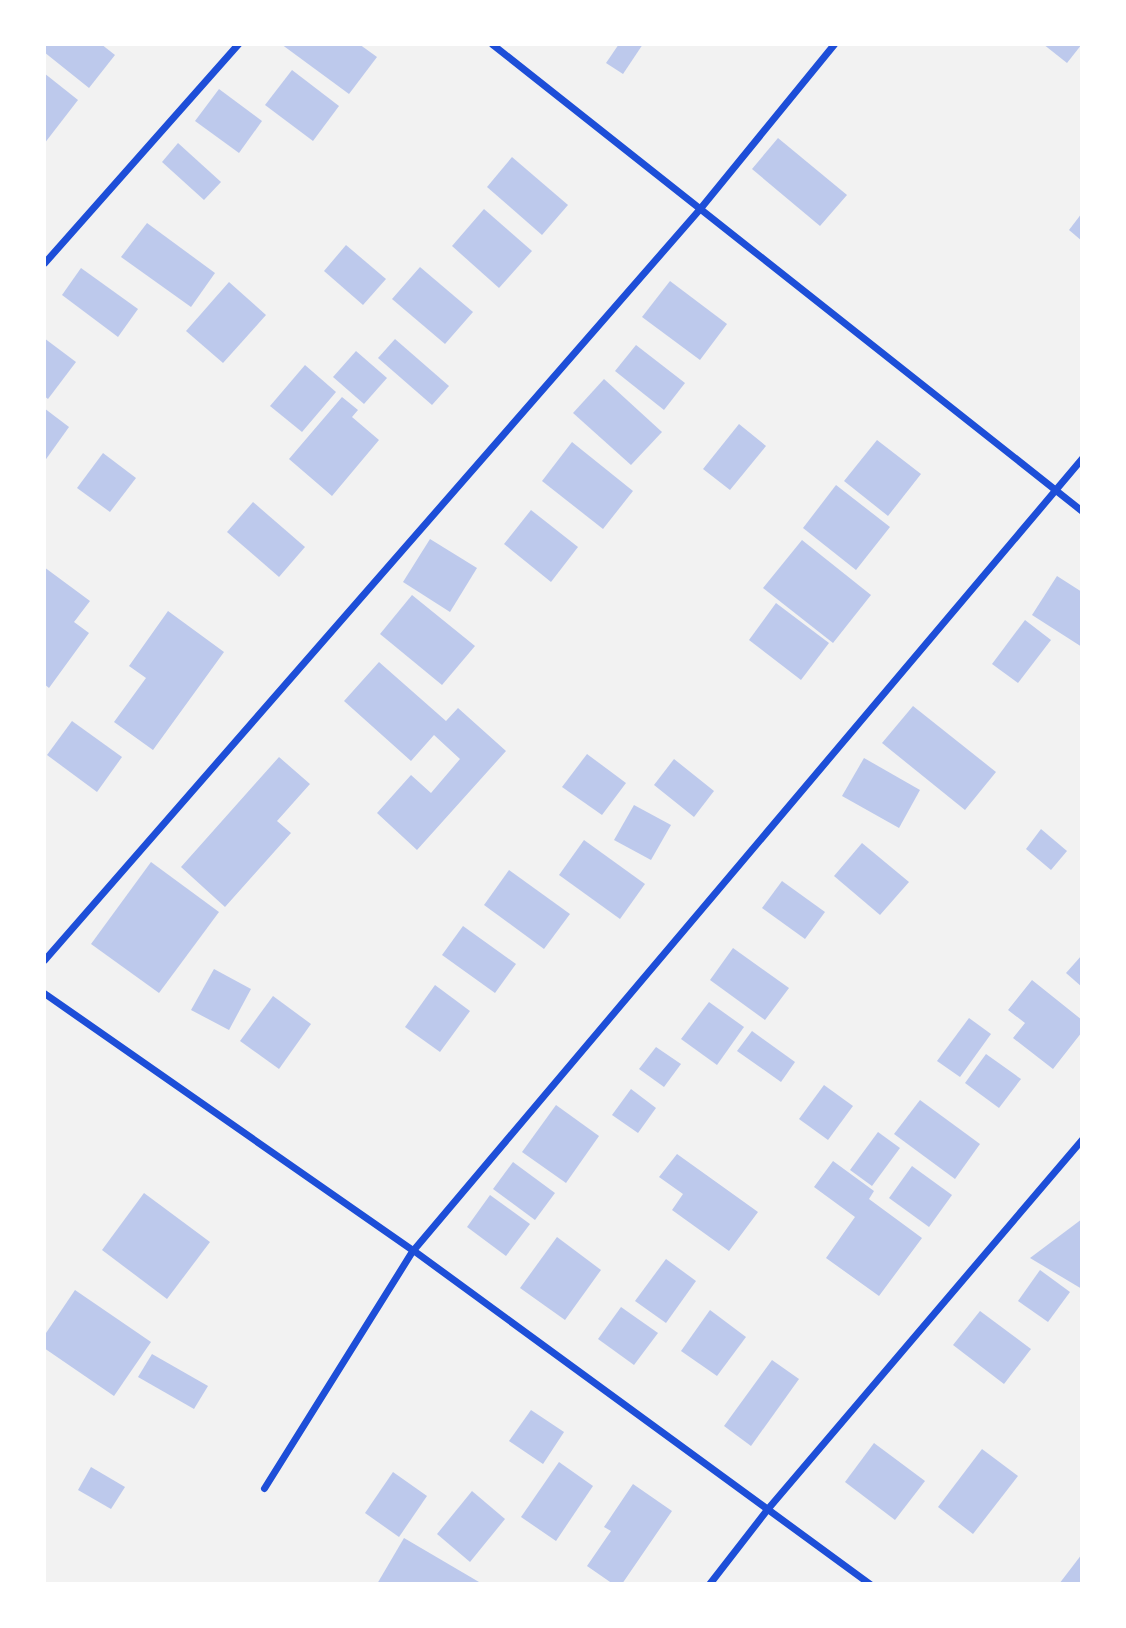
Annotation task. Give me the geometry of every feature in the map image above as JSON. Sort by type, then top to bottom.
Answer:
[{"type":"street","points":[[44,263],[238,44]]},
{"type":"street","points":[[492,44],[1082,511]]},
{"type":"street","points":[[44,960],[701,207],[834,44]]},
{"type":"street","points":[[264,1488],[413,1250],[1082,458]]},
{"type":"street","points":[[44,993],[413,1250],[870,1584]]},
{"type":"street","points":[[709,1584],[768,1508],[1082,1139]]},
{"type":"building","points":[[44,44],[101,44],[115,55],[89,88],[44,52]]},
{"type":"building","points":[[281,44],[359,44],[377,57],[349,94]]},
{"type":"building","points":[[619,44],[643,44],[623,74],[606,63]]},
{"type":"building","points":[[1043,44],[1082,44],[1067,63]]},
{"type":"building","points":[[292,70],[339,106],[313,141],[265,105]]},
{"type":"building","points":[[44,73],[78,100],[44,144]]},
{"type":"building","points":[[219,89],[262,121],[239,153],[195,121]]},
{"type":"building","points":[[778,138],[847,195],[820,226],[752,169]]},
{"type":"building","points":[[178,143],[221,182],[204,200],[162,162]]},
{"type":"building","points":[[512,157],[568,205],[542,235],[487,187]]},
{"type":"building","points":[[484,209],[532,251],[499,288],[452,246]]},
{"type":"building","points":[[1082,213],[1082,241],[1069,230]]},
{"type":"building","points":[[147,223],[215,273],[191,307],[121,257]]},
{"type":"building","points":[[346,245],[386,279],[363,305],[324,271]]},
{"type":"building","points":[[420,267],[473,312],[445,344],[392,299]]},
{"type":"building","points":[[81,268],[138,309],[118,337],[62,295]]},
{"type":"building","points":[[670,281],[727,324],[700,360],[642,317]]},
{"type":"building","points":[[229,282],[266,315],[223,363],[186,331]]},
{"type":"building","points":[[44,338],[76,362],[48,399],[44,396]]},
{"type":"building","points":[[395,339],[449,386],[432,405],[378,358]]},
{"type":"building","points":[[636,345],[685,383],[664,410],[615,371]]},
{"type":"building","points":[[356,351],[387,378],[364,404],[333,377]]},
{"type":"building","points":[[305,365],[336,392],[302,432],[270,406]]},
{"type":"building","points":[[604,379],[662,432],[631,465],[573,413]]},
{"type":"building","points":[[342,397],[358,410],[352,417],[379,440],[332,496],[289,459]]},
{"type":"building","points":[[44,408],[69,427],[44,462]]},
{"type":"building","points":[[739,424],[766,446],[730,490],[703,469]]},
{"type":"building","points":[[877,440],[921,474],[888,516],[844,481]]},
{"type":"building","points":[[572,442],[633,491],[603,529],[542,481]]},
{"type":"building","points":[[103,453],[136,478],[110,512],[77,488]]},
{"type":"building","points":[[836,485],[890,527],[856,570],[803,528]]},
{"type":"building","points":[[253,502],[305,547],[279,577],[227,532]]},
{"type":"building","points":[[531,510],[578,547],[551,582],[504,544]]},
{"type":"building","points":[[430,539],[477,568],[450,612],[403,582]]},
{"type":"building","points":[[802,540],[871,595],[833,643],[763,588]]},
{"type":"building","points":[[44,567],[90,601],[74,622],[89,633],[49,688],[44,684]]},
{"type":"building","points":[[1057,576],[1082,592],[1082,647],[1032,615]]},
{"type":"building","points":[[412,595],[475,646],[442,685],[380,634]]},
{"type":"building","points":[[776,603],[829,643],[801,680],[749,640]]},
{"type":"building","points":[[168,611],[224,652],[153,750],[114,722],[146,678],[129,666]]},
{"type":"building","points":[[1025,620],[1051,640],[1018,683],[992,664]]},
{"type":"building","points":[[379,662],[446,721],[458,708],[506,751],[417,850],[377,813],[411,775],[431,793],[460,759],[434,735],[411,761],[344,701]]},
{"type":"building","points":[[913,706],[996,772],[965,810],[882,743]]},
{"type":"building","points":[[72,721],[122,757],[97,792],[47,755]]},
{"type":"building","points":[[587,754],[626,783],[602,815],[562,787]]},
{"type":"building","points":[[279,757],[310,784],[277,821],[291,833],[225,907],[181,867]]},
{"type":"building","points":[[864,758],[920,790],[899,828],[842,796]]},
{"type":"building","points":[[674,759],[714,791],[694,817],[654,785]]},
{"type":"building","points":[[634,805],[671,825],[651,860],[614,840]]},
{"type":"building","points":[[1041,829],[1067,851],[1051,870],[1026,849]]},
{"type":"building","points":[[584,840],[645,884],[620,919],[559,875]]},
{"type":"building","points":[[862,843],[909,882],[880,915],[834,876]]},
{"type":"building","points":[[151,862],[219,912],[159,993],[91,944]]},
{"type":"building","points":[[509,870],[570,914],[544,949],[484,905]]},
{"type":"building","points":[[782,881],[825,912],[805,939],[762,908]]},
{"type":"building","points":[[463,926],[516,964],[495,993],[442,955]]},
{"type":"building","points":[[733,948],[789,988],[765,1020],[710,980]]},
{"type":"building","points":[[1082,955],[1082,987],[1066,973]]},
{"type":"building","points":[[214,969],[251,989],[229,1030],[191,1010]]},
{"type":"building","points":[[1032,980],[1082,1020],[1082,1032],[1053,1069],[1013,1038],[1025,1023],[1008,1010]]},
{"type":"building","points":[[435,985],[470,1011],[440,1052],[405,1027]]},
{"type":"building","points":[[273,996],[311,1024],[279,1069],[240,1041]]},
{"type":"building","points":[[709,1002],[744,1027],[717,1065],[681,1039]]},
{"type":"building","points":[[969,1018],[991,1034],[960,1077],[937,1061]]},
{"type":"building","points":[[752,1031],[795,1062],[781,1082],[737,1051]]},
{"type":"building","points":[[656,1047],[681,1064],[664,1087],[639,1069]]},
{"type":"building","points":[[986,1054],[1021,1079],[999,1108],[965,1083]]},
{"type":"building","points":[[824,1085],[853,1106],[828,1140],[799,1119]]},
{"type":"building","points":[[631,1089],[656,1108],[638,1133],[612,1115]]},
{"type":"building","points":[[920,1100],[980,1144],[955,1179],[894,1134]]},
{"type":"building","points":[[556,1105],[599,1136],[566,1183],[522,1152]]},
{"type":"building","points":[[878,1132],[900,1148],[872,1186],[850,1170]]},
{"type":"building","points":[[677,1154],[758,1212],[729,1251],[672,1210],[683,1194],[659,1177]]},
{"type":"building","points":[[833,1161],[874,1191],[869,1199],[922,1238],[879,1296],[826,1258],[855,1217],[814,1187]]},
{"type":"building","points":[[513,1162],[555,1193],[535,1220],[493,1189]]},
{"type":"building","points":[[912,1166],[952,1195],[929,1227],[889,1198]]},
{"type":"building","points":[[144,1193],[210,1242],[167,1299],[102,1250]]},
{"type":"building","points":[[490,1195],[530,1224],[506,1256],[467,1227]]},
{"type":"building","points":[[1082,1219],[1082,1289],[1030,1258]]},
{"type":"building","points":[[557,1237],[601,1270],[565,1320],[520,1288]]},
{"type":"building","points":[[666,1259],[696,1281],[666,1323],[635,1301]]},
{"type":"building","points":[[1040,1270],[1070,1292],[1048,1322],[1018,1301]]},
{"type":"building","points":[[75,1290],[151,1342],[114,1396],[44,1348],[44,1336]]},
{"type":"building","points":[[621,1307],[658,1333],[634,1365],[598,1339]]},
{"type":"building","points":[[710,1310],[746,1337],[717,1376],[681,1351]]},
{"type":"building","points":[[980,1311],[1031,1349],[1004,1384],[953,1345]]},
{"type":"building","points":[[152,1354],[208,1386],[194,1409],[138,1377]]},
{"type":"building","points":[[772,1360],[799,1379],[751,1446],[724,1426]]},
{"type":"building","points":[[531,1410],[564,1432],[543,1464],[509,1441]]},
{"type":"building","points":[[874,1443],[925,1481],[895,1520],[845,1482]]},
{"type":"building","points":[[982,1449],[1018,1476],[973,1534],[938,1507]]},
{"type":"building","points":[[559,1462],[593,1486],[556,1541],[521,1517]]},
{"type":"building","points":[[91,1467],[125,1487],[111,1509],[78,1490]]},
{"type":"building","points":[[393,1472],[427,1496],[399,1537],[365,1513]]},
{"type":"building","points":[[633,1484],[672,1511],[622,1584],[613,1584],[587,1566],[611,1531],[604,1527]]},
{"type":"building","points":[[472,1491],[505,1519],[470,1562],[437,1534]]},
{"type":"building","points":[[404,1538],[479,1582],[478,1584],[377,1584]]},
{"type":"building","points":[[1082,1554],[1082,1584],[1059,1584]]}]
